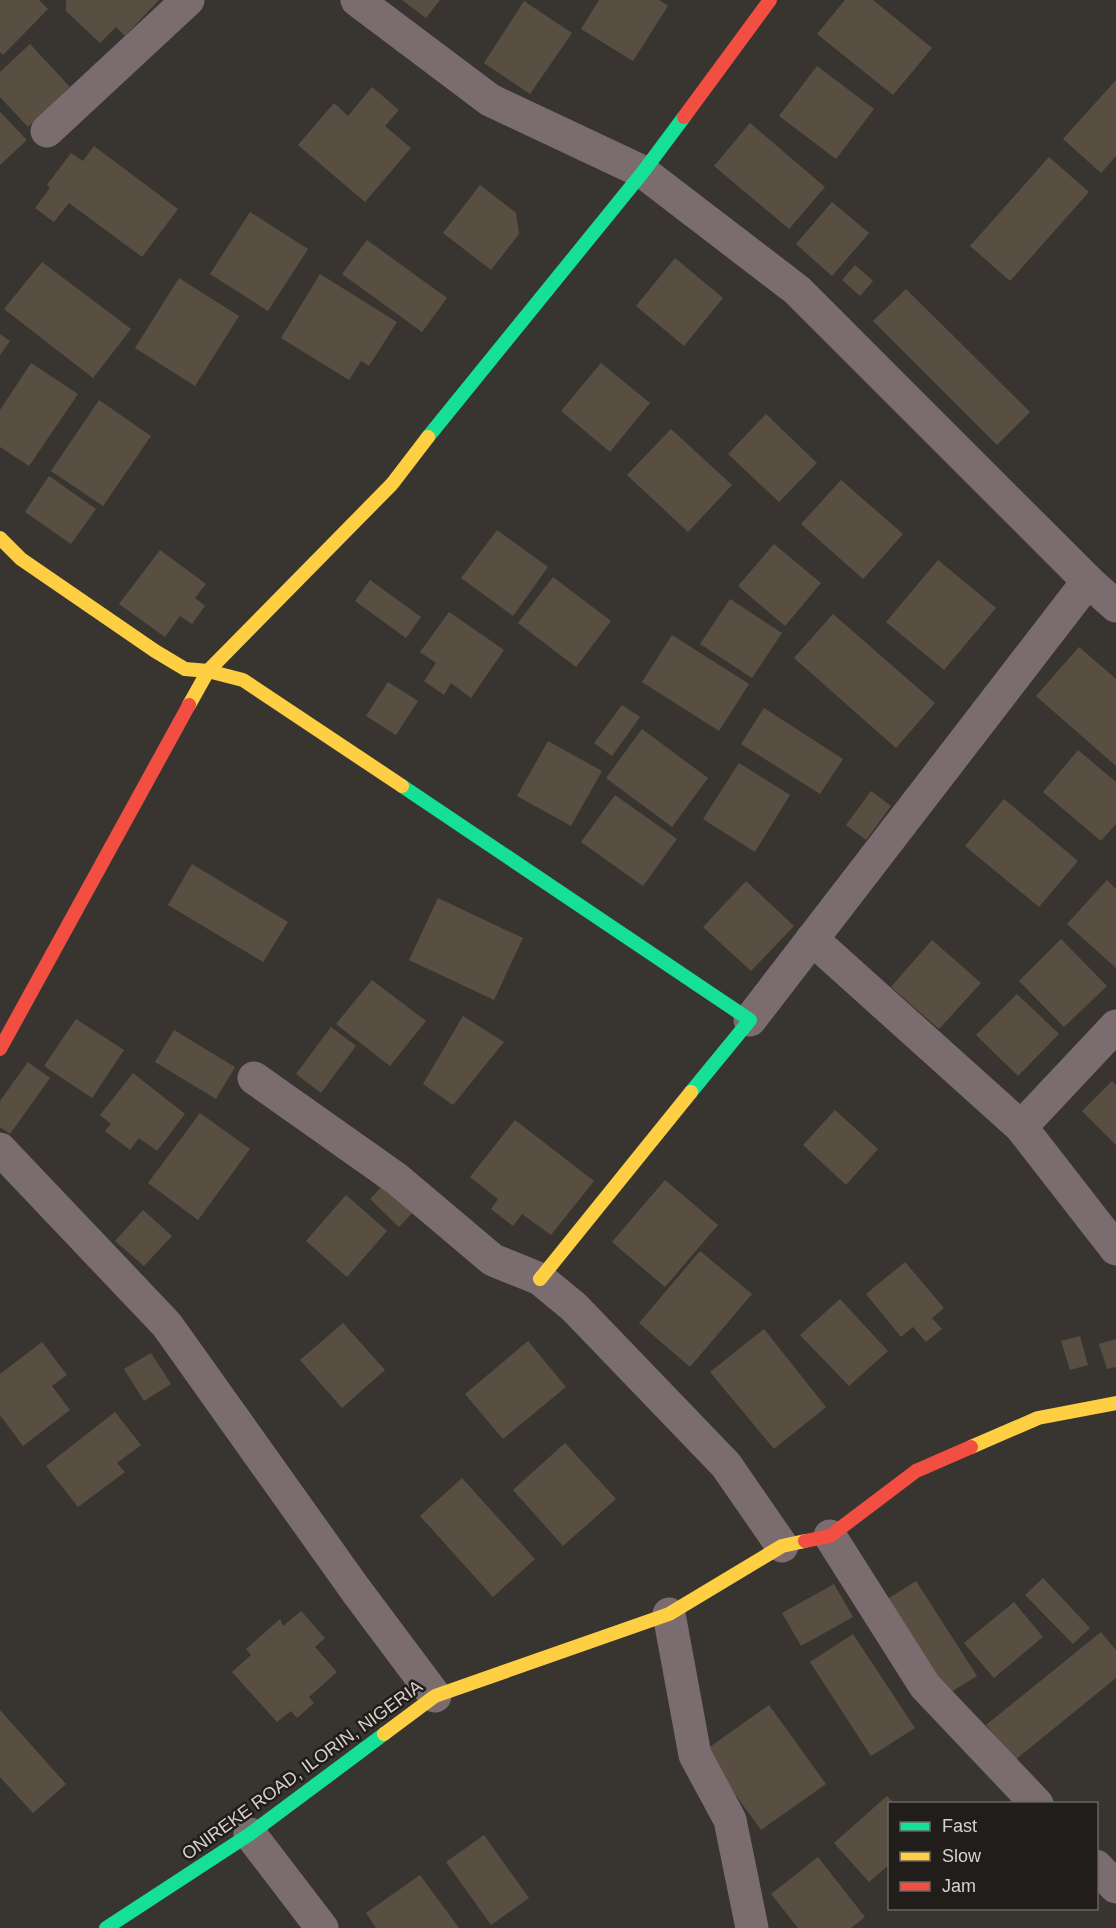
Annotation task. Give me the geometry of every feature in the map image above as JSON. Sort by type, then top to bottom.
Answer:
[{"type":"street","points":[[47,131],[188,0]]},
{"type":"street","points":[[357,0],[490,100],[643,172],[797,290],[1088,582],[1116,606]]},
{"type":"street","points":[[0,1049],[208,671],[392,484],[446,412],[643,172],[770,0]]},
{"type":"street","points":[[0,538],[21,559],[185,669],[208,671],[243,680],[750,1020]]},
{"type":"street","points":[[540,1279],[750,1020],[1088,582]]},
{"type":"street","points":[[812,939],[1021,1127],[1116,1248]]},
{"type":"street","points":[[1021,1127],[1116,1026]]},
{"type":"street","points":[[254,1078],[397,1179],[494,1260],[540,1279],[574,1306],[726,1465],[782,1546]]},
{"type":"street","points":[[0,1149],[167,1325],[348,1579],[435,1696]]},
{"type":"street","name":"ONIREKE ROAD, ILORIN, NIGERIA","points":[[105,1928],[250,1834],[435,1696],[669,1614],[782,1546],[830,1536],[916,1471],[1038,1418],[1116,1403]]},
{"type":"street","points":[[830,1536],[924,1686],[1036,1802]]},
{"type":"street","points":[[669,1614],[695,1755],[730,1820],[752,1928]]},
{"type":"street","points":[[250,1834],[321,1928]]},
{"type":"street","points":[[1098,1868],[1116,1887]]},
{"type":"building","points":[[0,0],[39,0],[48,9],[3,55],[0,52]]},
{"type":"building","points":[[66,0],[159,0],[125,36],[116,27],[100,43],[66,11]]},
{"type":"building","points":[[402,0],[440,0],[426,18]]},
{"type":"building","points":[[599,0],[659,0],[668,6],[633,61],[581,29]]},
{"type":"building","points":[[845,0],[873,0],[932,48],[893,95],[817,34]]},
{"type":"building","points":[[524,1],[572,33],[530,94],[484,63]]},
{"type":"building","points":[[30,44],[70,87],[28,127],[0,97],[0,72]]},
{"type":"building","points":[[817,66],[874,109],[836,159],[779,116]]},
{"type":"building","points":[[1116,80],[1116,156],[1101,173],[1063,139]]},
{"type":"building","points":[[372,87],[399,110],[385,126],[411,148],[365,202],[298,145],[334,103],[348,116]]},
{"type":"building","points":[[0,112],[27,140],[0,165]]},
{"type":"building","points":[[750,123],[825,187],[789,229],[714,166]]},
{"type":"building","points":[[94,146],[178,209],[142,257],[69,203],[54,222],[35,208],[50,188],[47,185],[71,153],[83,161]]},
{"type":"building","points":[[1049,157],[1089,192],[1010,281],[970,246]]},
{"type":"building","points":[[480,185],[516,213],[519,234],[491,270],[443,233]]},
{"type":"building","points":[[832,202],[869,233],[832,276],[796,244]]},
{"type":"building","points":[[250,212],[308,249],[268,311],[210,274]]},
{"type":"building","points":[[367,240],[447,298],[422,332],[342,274]]},
{"type":"building","points":[[675,258],[723,298],[684,346],[636,306]]},
{"type":"building","points":[[42,262],[131,329],[93,378],[4,309]]},
{"type":"building","points":[[855,265],[873,281],[860,296],[842,280]]},
{"type":"building","points":[[320,274],[397,322],[369,366],[361,361],[349,380],[281,338]]},
{"type":"building","points":[[179,278],[239,316],[195,386],[135,348]]},
{"type":"building","points":[[906,289],[1030,412],[997,445],[873,321]]},
{"type":"building","points":[[0,334],[10,341],[0,355]]},
{"type":"building","points":[[31,363],[78,394],[29,466],[0,447],[0,410]]},
{"type":"building","points":[[601,363],[650,403],[610,452],[561,411]]},
{"type":"building","points":[[99,400],[151,436],[103,506],[51,471]]},
{"type":"building","points":[[766,414],[817,463],[779,502],[728,454]]},
{"type":"building","points":[[671,429],[732,485],[688,532],[627,475]]},
{"type":"building","points":[[49,476],[96,509],[71,544],[25,512]]},
{"type":"building","points":[[841,480],[903,534],[863,579],[801,524]]},
{"type":"building","points":[[497,530],[548,567],[513,616],[461,578]]},
{"type":"building","points":[[774,544],[821,583],[785,626],[738,586]]},
{"type":"building","points":[[160,550],[206,584],[195,598],[205,606],[192,624],[180,616],[165,637],[119,604]]},
{"type":"building","points":[[938,560],[996,608],[944,670],[886,622]]},
{"type":"building","points":[[553,577],[611,621],[576,667],[518,623]]},
{"type":"building","points":[[370,580],[421,617],[406,638],[355,601]]},
{"type":"building","points":[[730,599],[782,633],[752,678],[700,644]]},
{"type":"building","points":[[449,612],[504,650],[471,698],[451,683],[444,695],[424,681],[436,663],[420,652]]},
{"type":"building","points":[[833,614],[935,703],[896,748],[794,658]]},
{"type":"building","points":[[672,635],[749,684],[719,731],[642,682]]},
{"type":"building","points":[[1079,647],[1116,679],[1116,766],[1036,696]]},
{"type":"building","points":[[388,682],[418,701],[396,735],[366,716]]},
{"type":"building","points":[[622,705],[640,717],[612,756],[594,743]]},
{"type":"building","points":[[764,708],[843,759],[820,794],[741,744]]},
{"type":"building","points":[[642,729],[708,778],[672,827],[606,778]]},
{"type":"building","points":[[548,741],[602,771],[571,826],[517,796]]},
{"type":"building","points":[[1078,750],[1116,782],[1116,824],[1101,841],[1043,792]]},
{"type":"building","points":[[739,763],[790,795],[755,852],[703,819]]},
{"type":"building","points":[[871,791],[891,806],[866,840],[846,825]]},
{"type":"building","points":[[615,795],[677,839],[643,886],[581,842]]},
{"type":"building","points":[[1004,799],[1078,861],[1039,907],[965,846]]},
{"type":"building","points":[[192,864],[288,922],[263,962],[168,905]]},
{"type":"building","points":[[1107,880],[1116,889],[1116,968],[1067,924]]},
{"type":"building","points":[[746,881],[794,926],[751,971],[703,927]]},
{"type":"building","points":[[438,898],[523,938],[494,1000],[409,960]]},
{"type":"building","points":[[1061,939],[1107,986],[1064,1027],[1019,981]]},
{"type":"building","points":[[932,940],[981,983],[939,1029],[891,987]]},
{"type":"building","points":[[372,980],[426,1021],[390,1066],[336,1024]]},
{"type":"building","points":[[1017,994],[1059,1034],[1018,1076],[976,1035]]},
{"type":"building","points":[[463,1016],[504,1042],[453,1105],[423,1084]]},
{"type":"building","points":[[76,1019],[124,1050],[92,1098],[44,1066]]},
{"type":"building","points":[[331,1027],[356,1046],[321,1093],[296,1074]]},
{"type":"building","points":[[174,1030],[235,1067],[216,1099],[155,1062]]},
{"type":"building","points":[[28,1062],[50,1078],[10,1134],[0,1127],[0,1101]]},
{"type":"building","points":[[133,1073],[185,1114],[157,1151],[139,1138],[130,1150],[105,1131],[111,1124],[100,1115]]},
{"type":"building","points":[[1112,1081],[1116,1085],[1116,1145],[1082,1111]]},
{"type":"building","points":[[835,1110],[878,1149],[846,1185],[803,1145]]},
{"type":"building","points":[[200,1113],[250,1149],[198,1220],[148,1183]]},
{"type":"building","points":[[515,1120],[594,1181],[551,1235],[522,1214],[513,1226],[491,1209],[498,1199],[470,1177]]},
{"type":"building","points":[[388,1180],[417,1208],[399,1227],[370,1199]]},
{"type":"building","points":[[665,1180],[718,1225],[665,1287],[612,1242]]},
{"type":"building","points":[[346,1195],[387,1231],[347,1277],[306,1241]]},
{"type":"building","points":[[143,1210],[172,1236],[144,1266],[115,1241]]},
{"type":"building","points":[[700,1251],[752,1294],[690,1367],[639,1323]]},
{"type":"building","points":[[905,1262],[944,1308],[932,1318],[942,1329],[926,1342],[913,1327],[901,1337],[866,1294]]},
{"type":"building","points":[[840,1299],[888,1351],[849,1386],[800,1335]]},
{"type":"building","points":[[343,1323],[385,1370],[342,1408],[300,1360]]},
{"type":"building","points":[[764,1329],[826,1407],[774,1449],[710,1372]]},
{"type":"building","points":[[1080,1336],[1088,1365],[1070,1370],[1061,1341]]},
{"type":"building","points":[[1116,1339],[1116,1367],[1107,1369],[1099,1344]]},
{"type":"building","points":[[528,1341],[566,1387],[503,1439],[465,1394]]},
{"type":"building","points":[[42,1342],[67,1375],[52,1386],[70,1410],[23,1446],[0,1415],[0,1374]]},
{"type":"building","points":[[151,1353],[171,1384],[144,1401],[124,1369]]},
{"type":"building","points":[[115,1412],[141,1445],[117,1463],[125,1472],[78,1507],[46,1466]]},
{"type":"building","points":[[565,1443],[616,1499],[563,1546],[513,1490]]},
{"type":"building","points":[[462,1478],[535,1559],[493,1597],[420,1516]]},
{"type":"building","points":[[1043,1578],[1090,1628],[1073,1644],[1025,1595]]},
{"type":"building","points":[[916,1581],[977,1676],[946,1695],[886,1600]]},
{"type":"building","points":[[834,1584],[853,1617],[801,1646],[782,1613]]},
{"type":"building","points":[[1014,1602],[1043,1637],[994,1678],[964,1643]]},
{"type":"building","points":[[301,1611],[325,1638],[315,1647],[337,1672],[309,1697],[314,1703],[297,1718],[291,1711],[277,1722],[232,1672],[251,1655],[246,1649],[280,1619],[283,1626]]},
{"type":"building","points":[[1101,1632],[1116,1650],[1116,1678],[1015,1760],[986,1725]]},
{"type":"building","points":[[853,1634],[915,1728],[871,1756],[810,1662]]},
{"type":"building","points":[[769,1705],[826,1784],[761,1830],[704,1751]]},
{"type":"building","points":[[0,1710],[66,1784],[33,1813],[0,1777]]},
{"type":"building","points":[[887,1796],[892,1802],[888,1802],[888,1866],[869,1882],[834,1843]]},
{"type":"building","points":[[484,1835],[529,1898],[491,1925],[446,1862]]},
{"type":"building","points":[[818,1857],[865,1917],[851,1928],[798,1928],[771,1894]]},
{"type":"building","points":[[420,1875],[459,1928],[376,1928],[366,1913]]},
{"type":"traffic: fast","points":[[428,437],[643,172],[684,117]]},
{"type":"traffic: fast","points":[[402,786],[750,1020],[691,1092]]},
{"type":"traffic: fast","points":[[106,1928],[250,1834],[384,1734]]},
{"type":"traffic: slow","points":[[189,705],[208,671],[392,484],[428,437]]},
{"type":"traffic: slow","points":[[0,538],[21,559],[155,651],[185,669],[208,671],[243,680],[402,786]]},
{"type":"traffic: slow","points":[[540,1279],[691,1092]]},
{"type":"traffic: slow","points":[[971,1447],[1038,1418],[1116,1403]]},
{"type":"traffic: slow","points":[[384,1734],[435,1696],[669,1614],[782,1546],[805,1541]]},
{"type":"traffic: jam","points":[[684,117],[770,0]]},
{"type":"traffic: jam","points":[[0,1049],[189,705]]},
{"type":"traffic: jam","points":[[805,1541],[830,1536],[916,1471],[971,1447]]}]
